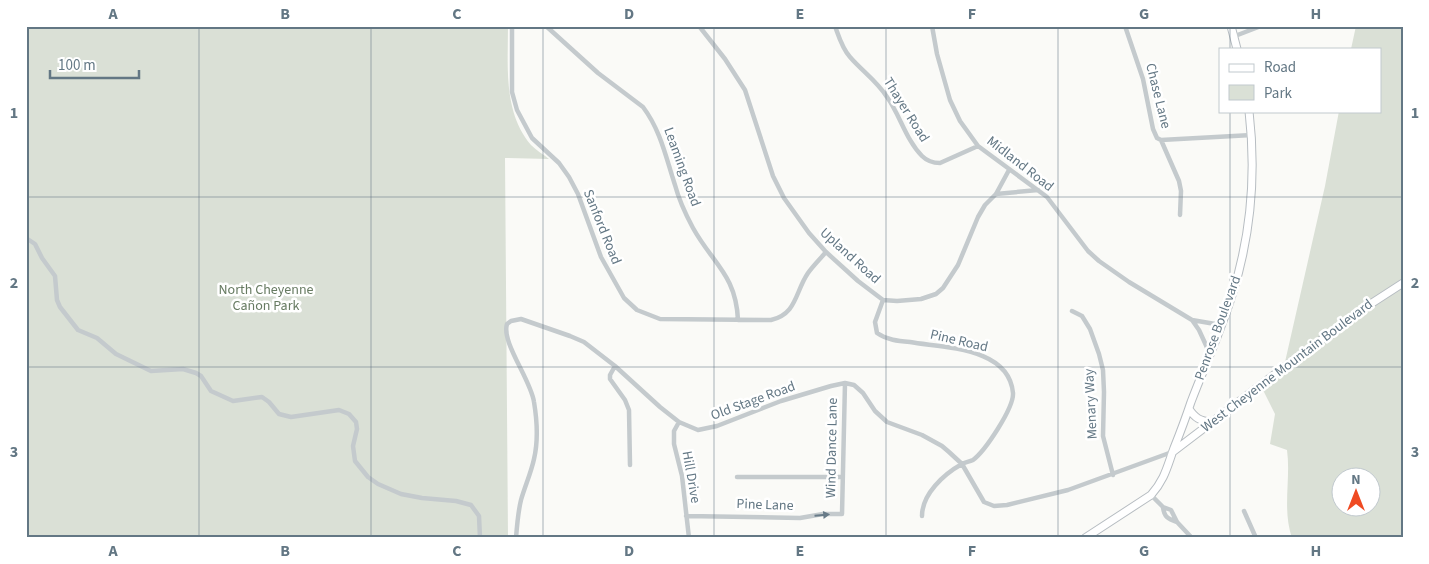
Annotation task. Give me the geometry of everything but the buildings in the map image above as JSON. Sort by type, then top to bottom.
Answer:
[{"type":"street","name":"Sanford Road","points":[[512,26],[512,92],[517,110],[532,138],[558,163],[569,177],[578,194],[601,257],[624,298],[637,310],[660,319],[771,320],[783,316],[793,304],[808,274],[826,252]]},
{"type":"street","name":"Leaming Road","points":[[546,26],[598,73],[643,107],[649,114],[662,142],[686,215],[701,242],[732,285],[737,304],[738,320]]},
{"type":"street","name":"Upland Road","points":[[699,26],[725,59],[745,90],[773,176],[784,198],[809,234],[826,252],[858,281],[883,300],[921,299],[936,294],[943,288],[958,265],[978,217],[985,205],[996,194],[1009,170]]},
{"type":"street","name":"Thayer Road","points":[[834,26],[844,49],[880,87],[893,105],[904,129],[922,156],[933,163],[940,163],[978,146]]},
{"type":"street","name":"Midland Road","points":[[932,26],[937,54],[950,100],[960,121],[978,146],[1038,190],[1054,205],[1088,251],[1099,261],[1129,282],[1192,320],[1221,325]]},
{"type":"street","name":"Chase Lane","points":[[1125,26],[1143,80],[1152,129],[1157,138],[1161,140],[1252,135]]},
{"type":"street","points":[[1232,26],[1238,48]]},
{"type":"street","points":[[1235,36],[1261,26]]},
{"type":"street","name":"Penrose Boulevard","points":[[1151,495],[1164,477],[1234,290],[1246,232],[1251,187],[1252,135],[1249,112]]},
{"type":"street","points":[[1161,140],[1180,185],[1180,214]]},
{"type":"street","points":[[996,194],[1038,190]]},
{"type":"street","points":[[26,238],[35,244],[55,276],[57,300],[60,307],[78,330],[97,338],[116,354],[151,371],[183,369],[196,373],[201,376],[211,391],[233,401],[262,397],[279,414],[290,417],[339,410],[349,414],[356,422],[357,429],[354,446],[355,461],[368,477],[401,494],[456,501],[471,505],[479,516],[480,538]]},
{"type":"street","name":"West Cheyenne Mountain Boulevard","points":[[1173,452],[1369,305],[1403,282]]},
{"type":"street","name":"Pine Road","points":[[883,300],[874,326],[877,333],[889,339],[977,354],[998,364],[1009,376],[1013,399],[1006,415],[980,454],[962,464],[934,487],[924,502],[922,516]]},
{"type":"street","name":"Menary Way","points":[[1072,312],[1082,316],[1090,329],[1099,354],[1104,392],[1102,436],[1113,475]]},
{"type":"street","name":"Old Stage Road","points":[[516,538],[520,505],[535,456],[536,421],[532,394],[506,335],[505,329],[511,321],[521,320],[570,336],[595,349],[678,422],[698,430],[708,429],[781,401],[845,383]]},
{"type":"street","name":"Midland Road","points":[[1192,320],[1199,330],[1210,354]]},
{"type":"street","points":[[615,366],[610,379],[625,400],[629,410],[630,465]]},
{"type":"street","points":[[845,383],[854,385],[859,389],[875,411],[886,422],[942,446],[962,464],[984,502],[989,504],[1000,506],[1068,490],[1173,452]]},
{"type":"street","name":"Wind Dance Lane","points":[[842,514],[845,383]]},
{"type":"street","points":[[1189,409],[1193,416],[1200,421],[1211,422]]},
{"type":"street","name":"Hill Drive","points":[[678,422],[674,431],[674,444],[682,476],[689,538]]},
{"type":"street","points":[[737,477],[844,477]]},
{"type":"street","points":[[1085,538],[1151,495],[1163,507],[1164,515],[1177,522],[1192,538]]},
{"type":"street","points":[[1244,511],[1256,538]]},
{"type":"street","name":"Pine Lane","points":[[686,516],[738,515],[794,518],[842,514]]},
{"type":"green space","name":"North Cheyenne Cañon Park","points":[[26,26],[508,26],[508,73],[511,103],[522,132],[531,145],[549,159],[505,158],[508,538],[26,538]]},
{"type":"green space","points":[[1356,26],[1403,26],[1403,538],[1292,538],[1287,505],[1287,450],[1270,444],[1275,414],[1262,388],[1286,370],[1285,362],[1325,186],[1339,112],[1382,112],[1382,48],[1351,48]]}]
